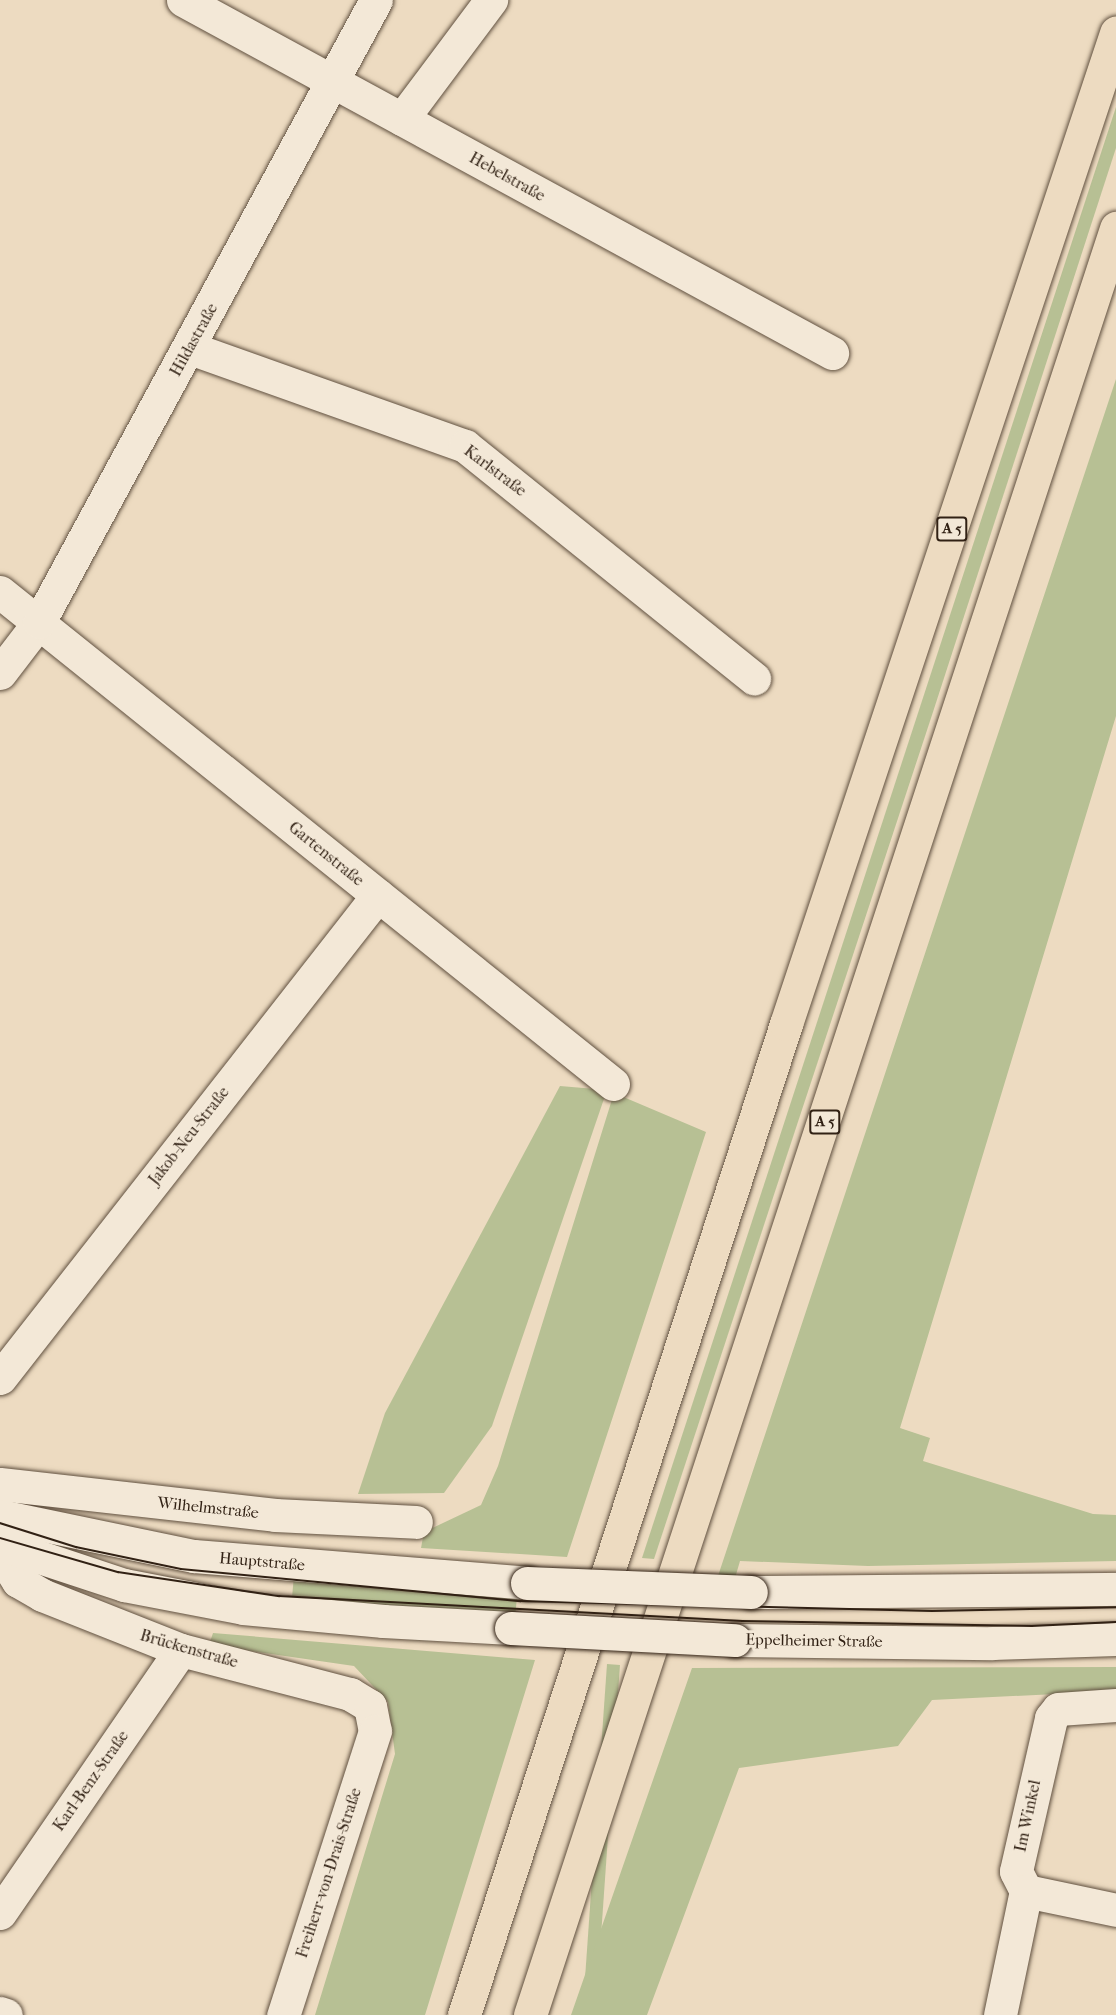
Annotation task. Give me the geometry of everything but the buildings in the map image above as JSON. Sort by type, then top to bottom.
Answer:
[{"type":"highway","name":"A 5","points":[[464,2015],[786,1024],[1116,33]]},
{"type":"highway","name":"A 5","points":[[531,2015],[1116,228]]},
{"type":"street","name":"Hebelstraße","points":[[183,0],[335,80],[402,119],[832,353]]},
{"type":"street","name":"Hildastraße","points":[[0,673],[39,622],[190,348],[376,0]]},
{"type":"street","points":[[402,119],[491,0]]},
{"type":"street","name":"Karlstraße","points":[[190,348],[465,446],[754,678]]},
{"type":"street","name":"Gartenstraße","points":[[0,592],[613,1084]]},
{"type":"street","name":"Jakob-Neu-Straße","points":[[0,1378],[378,895]]},
{"type":"street","name":"Wilhelmstraße","points":[[0,1484],[275,1515],[416,1522]]},
{"type":"street","name":"Hauptstraße","points":[[0,1516],[194,1556],[527,1582],[751,1592],[1116,1589]]},
{"type":"street","name":"Eppelheimer Straße","points":[[6,1547],[124,1585],[243,1608],[383,1622],[735,1640],[992,1643],[1116,1639]]},
{"type":"street","name":"Brückenstraße","points":[[6,1547],[11,1570],[18,1581],[42,1595],[181,1650],[360,1698],[370,1706],[375,1731]]},
{"type":"street","name":"Karl-Benz-Straße","points":[[0,1913],[181,1650]]},
{"type":"street","name":"Im Winkel","points":[[1026,1891],[1016,1871],[1048,1728],[1058,1709],[1116,1705]]},
{"type":"street","name":"Freiherr-von-Drais-Straße","points":[[283,2015],[375,1731]]},
{"type":"street","points":[[1000,2015],[1026,1891],[1116,1910]]},
{"type":"street","points":[[0,2013],[6,2015]]},
{"type":"green space","points":[[1116,107],[1116,148],[932,715],[654,1559],[642,1558]]},
{"type":"green space","points":[[1116,379],[1116,716],[900,1428],[930,1438],[923,1461],[1093,1514],[1116,1515],[1116,1561],[868,1566],[740,1561],[731,1592],[713,1591]]},
{"type":"green space","points":[[560,1086],[607,1090],[492,1426],[444,1493],[358,1494],[385,1413]]},
{"type":"green space","points":[[614,1093],[706,1132],[567,1557],[421,1548],[424,1532],[481,1505],[498,1466]]},
{"type":"green space","points":[[294,1575],[517,1595],[515,1621],[292,1602]]},
{"type":"green space","points":[[213,1633],[535,1660],[425,2015],[315,2015],[395,1754],[388,1702],[354,1666],[209,1645]]},
{"type":"green space","points":[[607,1664],[620,1665],[595,2015],[582,2015]]},
{"type":"green space","points":[[1116,1667],[1116,1691],[932,1700],[898,1746],[739,1768],[647,2015],[571,2015],[692,1668]]},
{"type":"tram line","points":[[0,1523],[76,1547],[181,1569],[520,1601],[932,1611],[1116,1607]]},
{"type":"tram line","points":[[0,1538],[118,1572],[279,1596],[742,1621],[1032,1626],[1116,1622]]}]
